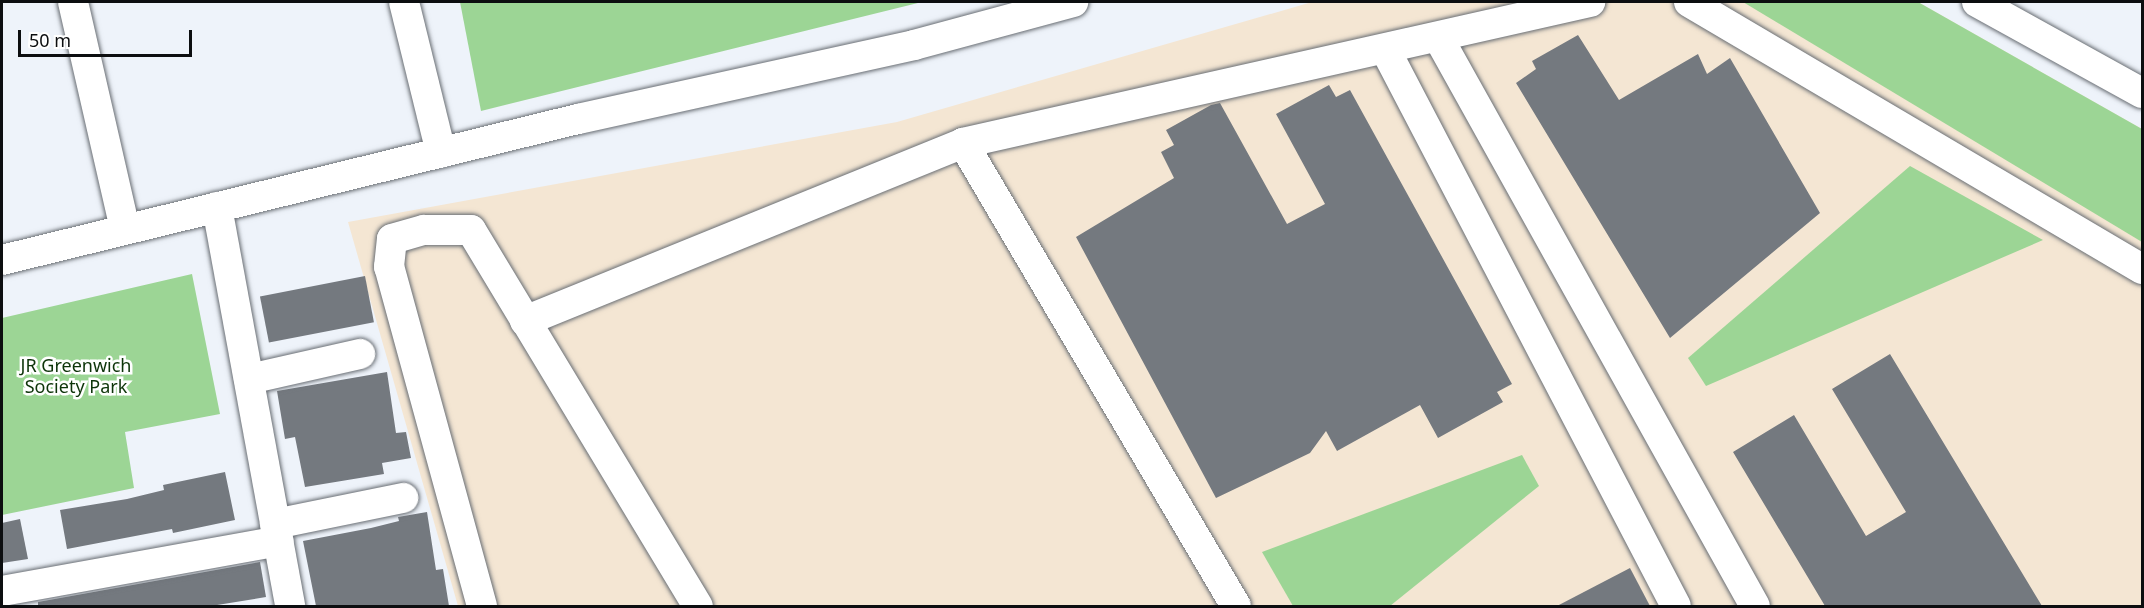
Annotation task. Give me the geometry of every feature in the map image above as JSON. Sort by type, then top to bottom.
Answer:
[{"type":"street","points":[[73,2],[124,222]]},
{"type":"street","points":[[404,2],[441,153]]},
{"type":"street","points":[[2,246],[124,222],[217,207],[578,118],[914,45],[1073,2]]},
{"type":"street","points":[[525,321],[963,143],[1590,2]]},
{"type":"street","points":[[1689,2],[2142,269]]},
{"type":"street","points":[[1977,2],[2142,93]]},
{"type":"street","points":[[1438,37],[1755,606]]},
{"type":"street","points":[[1385,49],[1676,606]]},
{"type":"street","points":[[963,143],[1236,606]]},
{"type":"street","points":[[217,207],[290,606]]},
{"type":"street","points":[[2,260],[124,222]]},
{"type":"street","points":[[482,606],[389,267],[392,239],[424,230],[471,230],[698,606]]},
{"type":"street","points":[[249,379],[360,354]]},
{"type":"street","points":[[2,591],[277,533],[403,498]]},
{"type":"shaded area","points":[[1312,2],[1918,2],[2142,129],[2142,606],[458,606],[348,222],[897,122]]},
{"type":"green space","points":[[460,2],[922,2],[481,111]]},
{"type":"green space","points":[[1743,2],[1918,2],[2142,129],[2142,242]]},
{"type":"green space","points":[[1910,166],[2043,240],[1706,386],[1688,358]]},
{"type":"green space","name":"JR Greenwich Society Park","points":[[192,274],[220,414],[125,432],[134,488],[2,515],[2,318]]},
{"type":"green space","points":[[1522,455],[1539,486],[1390,606],[1293,606],[1262,552]]},
{"type":"building","points":[[1578,35],[1619,100],[1698,54],[1707,74],[1730,58],[1820,213],[1670,338],[1516,83],[1536,69],[1532,61]]},
{"type":"building","points":[[1329,85],[1336,97],[1350,90],[1512,384],[1497,392],[1503,402],[1438,438],[1420,405],[1337,451],[1326,431],[1310,453],[1216,498],[1076,237],[1174,178],[1161,152],[1174,145],[1166,130],[1211,105],[1220,103],[1287,224],[1325,204],[1276,114]]},
{"type":"building","points":[[365,276],[374,322],[269,343],[260,296]]},
{"type":"building","points":[[1890,354],[2042,606],[1825,606],[1733,452],[1794,415],[1866,536],[1906,512],[1832,389]]},
{"type":"building","points":[[387,372],[396,433],[406,432],[411,458],[382,463],[384,474],[305,487],[295,437],[285,439],[277,391]]},
{"type":"building","points":[[225,472],[235,520],[173,533],[172,529],[67,549],[60,510],[127,499],[164,490],[163,485]]},
{"type":"building","points":[[427,512],[436,570],[443,569],[449,606],[316,606],[303,541],[371,528],[399,521],[398,517]]},
{"type":"building","points":[[20,519],[28,559],[2,563],[2,523]]},
{"type":"building","points":[[260,562],[266,597],[211,606],[38,606],[38,602]]},
{"type":"building","points":[[1630,568],[1650,606],[1557,606]]}]
